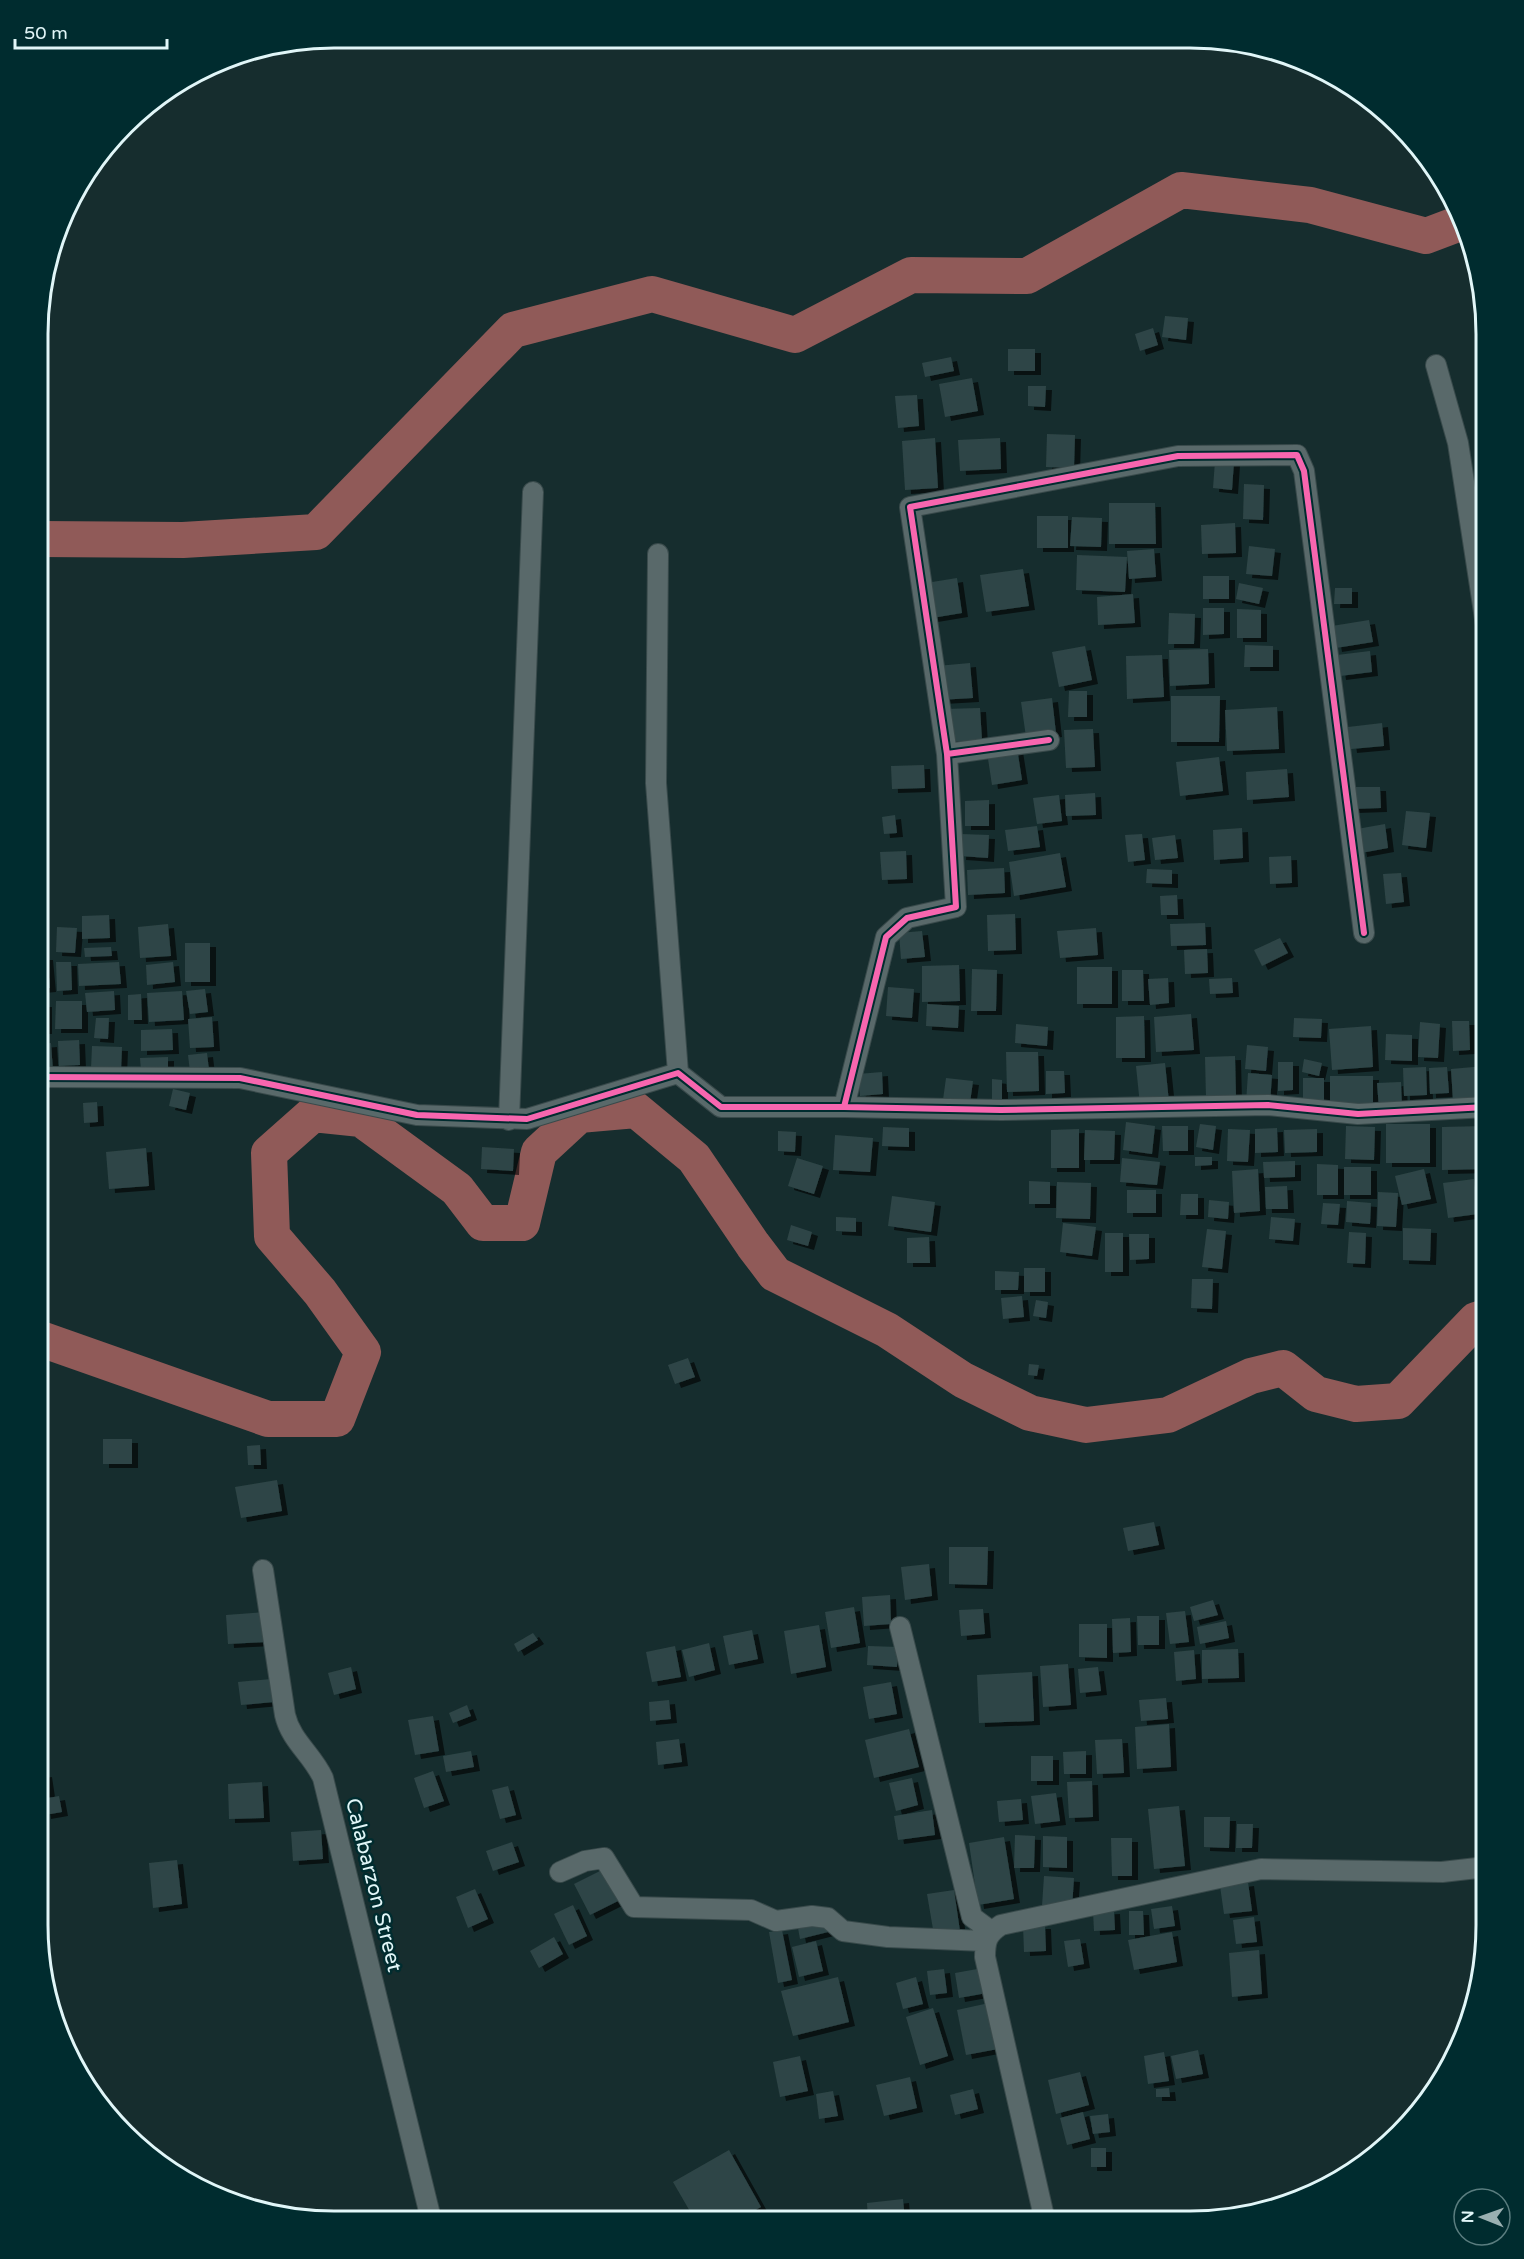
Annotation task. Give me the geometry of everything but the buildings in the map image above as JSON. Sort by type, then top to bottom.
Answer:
[{"type":"street","points":[[1436,365],[1458,443],[1476,561]]},
{"type":"street","points":[[844,1107],[886,937],[907,918],[956,908],[947,754],[910,507],[1178,456],[1297,455],[1305,483],[1364,933]]},
{"type":"street","points":[[509,1120],[533,492]]},
{"type":"street","points":[[658,554],[656,783],[678,1073],[721,1107],[1001,1110],[1268,1105],[1358,1114],[1476,1108]]},
{"type":"street","points":[[947,754],[1049,740]]},
{"type":"street","points":[[48,1077],[240,1078],[417,1115],[509,1120],[527,1119],[678,1073]]},
{"type":"street","name":"Calabarzon Street","points":[[263,1570],[289,1732],[316,1763],[323,1778],[429,2211]]},
{"type":"street","points":[[900,1627],[972,1917],[988,1936],[985,1957],[1043,2211]]},
{"type":"street","points":[[560,1872],[585,1861],[604,1858],[634,1907],[751,1910],[776,1921],[812,1916],[828,1918],[843,1931],[865,1934],[988,1936],[1001,1925],[1261,1869],[1442,1872],[1476,1868]]},
{"type":"waterway","points":[[48,539],[183,540],[316,532],[513,330],[652,294],[795,335],[911,275],[1027,276],[1181,190],[1310,205],[1426,236],[1454,225]]},
{"type":"waterway","points":[[48,1342],[268,1419],[337,1419],[363,1352],[320,1292],[272,1236],[269,1153],[313,1114],[361,1119],[457,1189],[483,1223],[522,1223],[539,1152],[579,1115],[636,1110],[694,1158],[775,1274],[887,1330],[963,1380],[1030,1413],[1086,1425],[1168,1415],[1251,1376],[1283,1368],[1316,1394],[1356,1404],[1398,1401],[1476,1320]]},
{"type":"cycle path","points":[[947,754],[910,507],[1178,456],[1297,455],[1304,471],[1364,933]]},
{"type":"cycle path","points":[[1049,740],[947,754],[956,907],[907,918],[886,937],[844,1107],[1001,1110],[1268,1105],[1358,1114],[1476,1108]]},
{"type":"cycle path","points":[[48,1077],[240,1078],[417,1115],[527,1119],[678,1073],[721,1107],[844,1107]]}]
